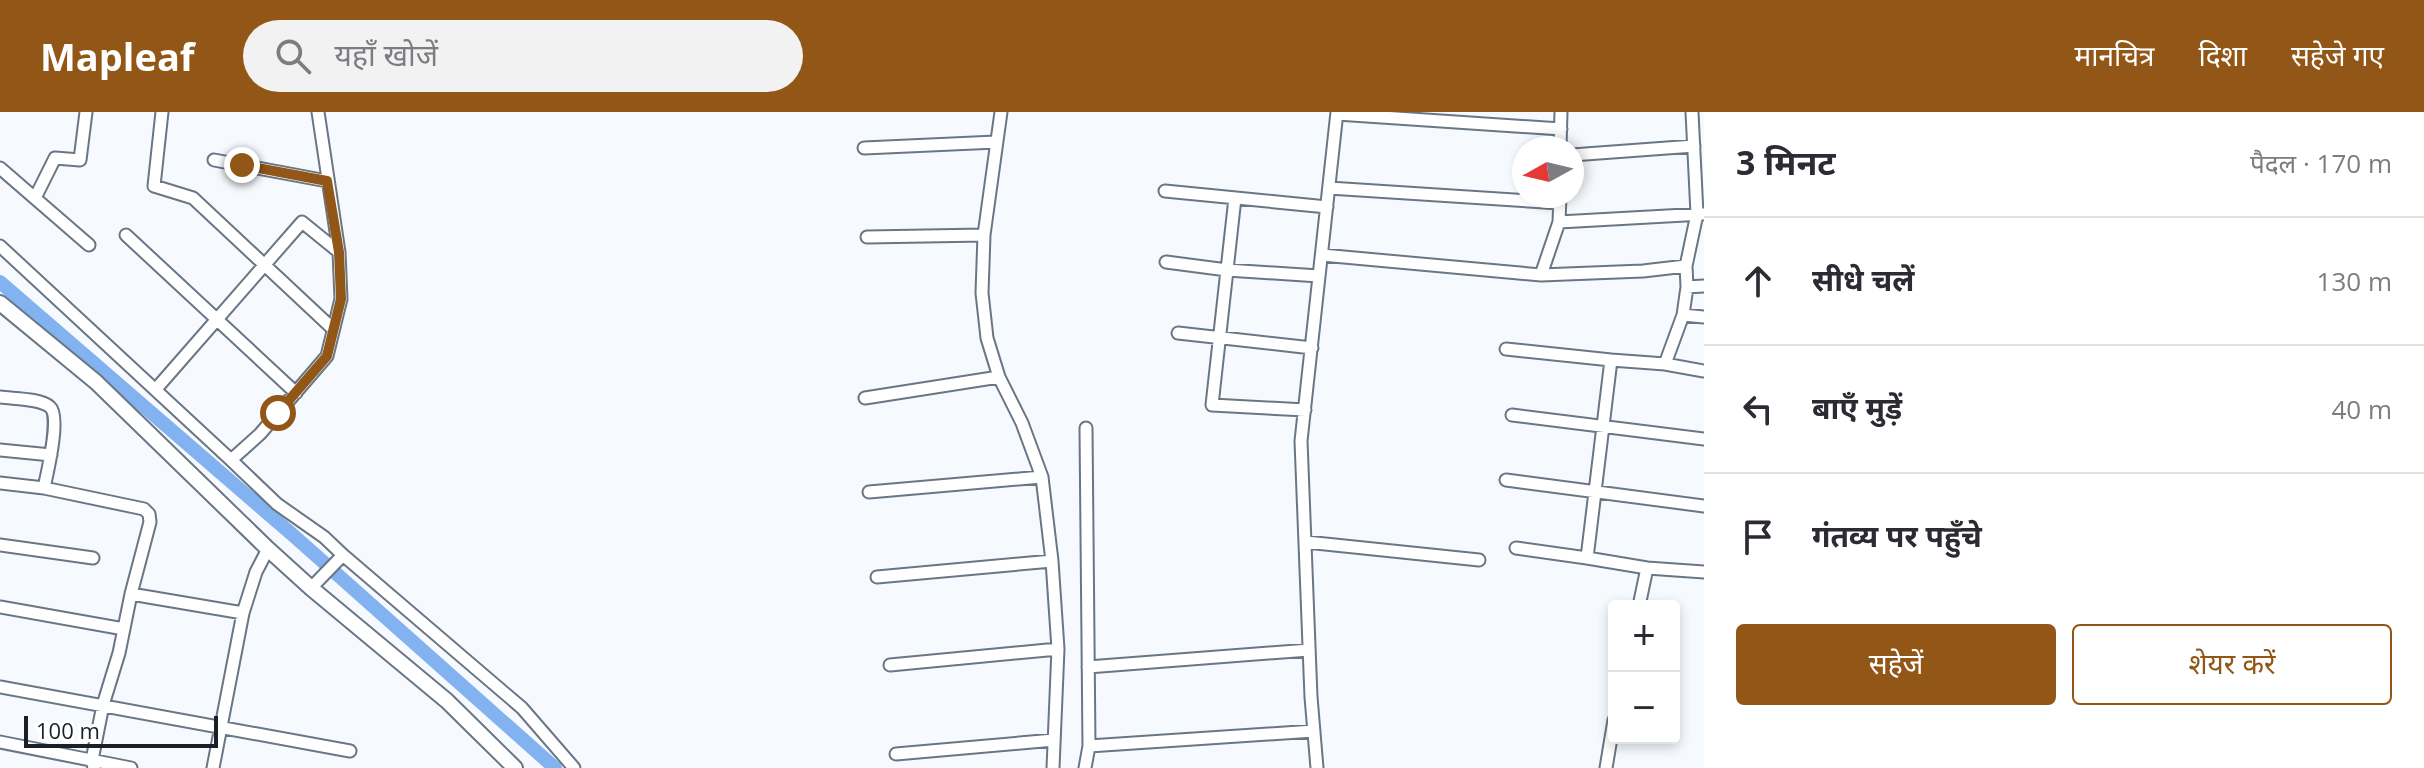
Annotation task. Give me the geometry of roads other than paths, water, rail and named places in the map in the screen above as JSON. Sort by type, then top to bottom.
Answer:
[{"type":"street","points":[[35,198],[55,158],[80,160],[86,112]]},
{"type":"street","points":[[162,112],[154,186],[193,198],[333,329]]},
{"type":"street","points":[[231,460],[260,434],[327,356],[341,299],[339,252],[318,112]]},
{"type":"street","points":[[1001,112],[984,235],[982,293],[987,338],[999,377],[1022,423],[1042,477],[1058,649],[1053,768]]},
{"type":"street","points":[[1561,112],[1561,136]]},
{"type":"street","points":[[1665,364],[1683,315],[1686,266],[1700,214],[1692,112]]},
{"type":"street","points":[[1317,768],[1301,441],[1337,113],[1561,129]]},
{"type":"street","points":[[864,148],[996,142]]},
{"type":"street","points":[[1584,154],[1694,146]]},
{"type":"street","points":[[214,160],[327,181]]},
{"type":"street","points":[[0,168],[89,245]]},
{"type":"street","points":[[1329,188],[1512,198]]},
{"type":"street","points":[[1165,191],[1327,207]]},
{"type":"street","points":[[1235,198],[1212,405],[1305,410]]},
{"type":"street","points":[[1541,275],[1559,222],[1560,208]]},
{"type":"street","points":[[1559,222],[1700,214]]},
{"type":"street","points":[[156,389],[302,222],[339,252]]},
{"type":"street","points":[[126,235],[296,393]]},
{"type":"street","points":[[867,237],[984,235]]},
{"type":"street","points":[[0,246],[277,504],[324,537],[522,708],[574,768]]},
{"type":"street","points":[[1322,255],[1541,275],[1686,266]]},
{"type":"street","points":[[1166,262],[1227,270],[1319,276]]},
{"type":"street","points":[[1687,287],[1704,286]]},
{"type":"street","points":[[0,303],[96,382],[265,555],[314,585],[447,701],[515,768]]},
{"type":"street","points":[[1683,315],[1704,317]]},
{"type":"street","points":[[1178,333],[1312,348]]},
{"type":"street","points":[[1506,349],[1665,364],[1704,371]]},
{"type":"street","points":[[1587,558],[1611,360]]},
{"type":"street","points":[[865,398],[999,377]]},
{"type":"street","points":[[0,397],[50,406],[54,413],[51,455],[44,488]]},
{"type":"street","points":[[1512,415],[1704,439]]},
{"type":"street","points":[[1085,768],[1089,746],[1086,428]]},
{"type":"street","points":[[0,450],[51,455]]},
{"type":"street","points":[[869,492],[1042,477]]},
{"type":"street","points":[[1506,480],[1704,506]]},
{"type":"street","points":[[0,483],[44,488],[144,509],[149,514],[150,522],[103,705],[93,764]]},
{"type":"street","points":[[1306,542],[1479,560]]},
{"type":"street","points":[[0,545],[93,558]]},
{"type":"street","points":[[1516,548],[1647,568],[1704,572]]},
{"type":"street","points":[[213,768],[243,613],[265,555]]},
{"type":"street","points":[[314,585],[343,555]]},
{"type":"street","points":[[877,577],[1052,561]]},
{"type":"street","points":[[1640,600],[1647,568]]},
{"type":"street","points":[[131,594],[243,613]]},
{"type":"street","points":[[0,607],[124,629]]},
{"type":"street","points":[[890,665],[1058,649]]},
{"type":"street","points":[[1088,667],[1309,650]]},
{"type":"street","points":[[0,687],[350,751]]},
{"type":"street","points":[[1089,746],[1314,731]]},
{"type":"street","points":[[896,754],[1054,740]]},
{"type":"street","points":[[0,742],[93,764],[131,768]]},
{"type":"street","points":[[1606,768],[1610,744]]},
{"type":"waterway","points":[[0,282],[294,536],[555,768]]}]
